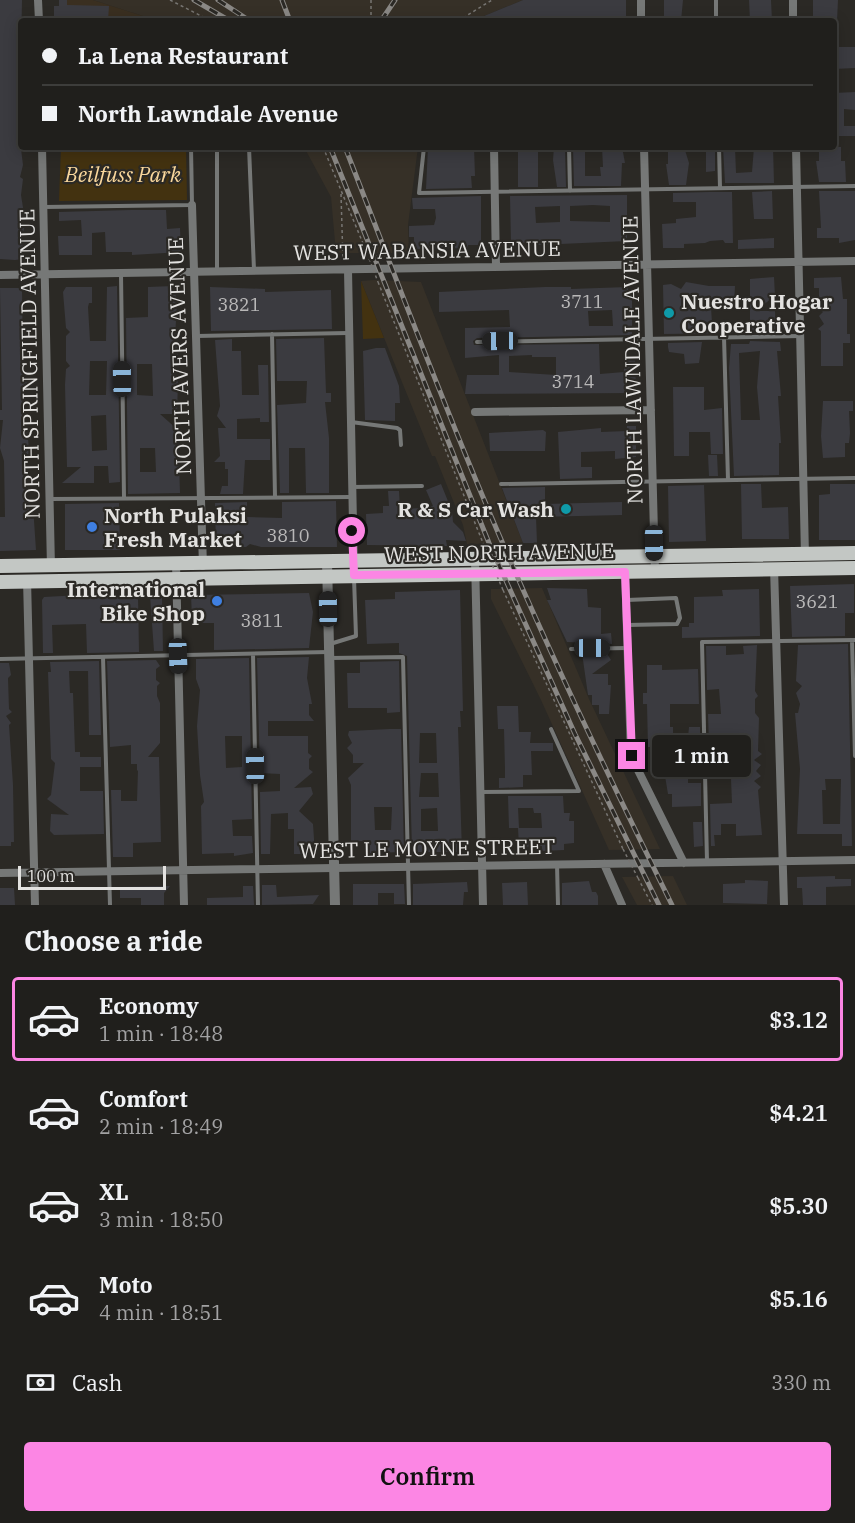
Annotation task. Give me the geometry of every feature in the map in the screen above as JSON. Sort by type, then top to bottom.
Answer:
[{"type":"main road","name":"WEST NORTH AVENUE","points":[[0,582],[328,576],[625,556],[855,553]]},
{"type":"main road","name":"WEST NORTH AVENUE","points":[[0,566],[354,560],[625,572],[855,568]]},
{"type":"street","points":[[38,0],[39,18]]},
{"type":"street","points":[[641,0],[641,18]]},
{"type":"street","points":[[793,0],[793,18]]},
{"type":"street","name":"NORTH SPRINGFIELD AVENUE","points":[[42,150],[52,581]]},
{"type":"street","points":[[494,150],[496,267]]},
{"type":"street","name":"NORTH LAWNDALE AVENUE","points":[[644,150],[655,572]]},
{"type":"street","points":[[796,150],[806,569]]},
{"type":"street","name":"NORTH AVERS AVENUE","points":[[192,206],[203,578]]},
{"type":"street","name":"WEST WABANSIA AVENUE","points":[[0,275],[855,261]]},
{"type":"street","points":[[346,270],[354,575]]},
{"type":"street","points":[[475,412],[651,410]]},
{"type":"street","points":[[774,554],[784,905]]},
{"type":"street","points":[[625,556],[632,756],[684,862]]},
{"type":"street","points":[[327,561],[335,905]]},
{"type":"street","points":[[176,563],[184,905]]},
{"type":"street","points":[[27,566],[35,905]]},
{"type":"street","points":[[475,566],[483,905]]},
{"type":"street","name":"WEST LE MOYNE STREET","points":[[0,873],[855,860]]},
{"type":"street","points":[[604,864],[622,905]]},
{"type":"lane","points":[[716,0],[716,18]]},
{"type":"lane","points":[[43,207],[192,206],[191,150]]},
{"type":"lane","points":[[217,150],[217,272]]},
{"type":"lane","points":[[249,150],[254,271]]},
{"type":"lane","points":[[424,150],[419,194],[855,186]]},
{"type":"lane","points":[[569,150],[570,191]]},
{"type":"lane","points":[[719,150],[720,188]]},
{"type":"lane","points":[[121,273],[124,498]]},
{"type":"lane","points":[[196,336],[348,333]]},
{"type":"lane","points":[[272,334],[275,497]]},
{"type":"lane","points":[[477,342],[800,336]]},
{"type":"lane","points":[[724,337],[728,480]]},
{"type":"lane","points":[[350,422],[397,428],[400,430],[401,445]]},
{"type":"lane","points":[[501,484],[855,477]]},
{"type":"lane","points":[[50,499],[275,497],[422,486]]},
{"type":"lane","points":[[329,651],[356,636],[354,575]]},
{"type":"lane","points":[[626,600],[676,598],[680,618],[677,624],[627,625]]},
{"type":"lane","points":[[707,862],[702,642],[854,640],[855,756]]},
{"type":"lane","points":[[571,649],[628,648]]},
{"type":"lane","points":[[0,659],[329,651],[403,657],[409,905]]},
{"type":"lane","points":[[253,654],[258,905]]},
{"type":"lane","points":[[103,657],[110,905]]},
{"type":"lane","points":[[481,792],[579,791],[551,729]]},
{"type":"lane","points":[[557,864],[558,905]]},
{"type":"path","points":[[170,0],[205,18]]},
{"type":"path","points":[[371,0],[371,18]]},
{"type":"path","points":[[463,18],[492,0]]},
{"type":"path","points":[[324,150],[503,590],[623,849],[652,905]]},
{"type":"path","points":[[341,190],[346,270]]},
{"type":"shaded area","points":[[59,0],[93,0],[149,18],[54,18],[54,6],[59,6]]},
{"type":"shaded area","points":[[93,0],[523,0],[479,18],[149,18]]},
{"type":"shaded area","points":[[306,150],[418,150],[408,225],[409,253],[336,253],[331,197]]},
{"type":"shaded area","points":[[361,281],[421,282],[523,543],[467,544],[463,525],[435,456],[432,456]]},
{"type":"shaded area","points":[[542,588],[589,699],[660,849],[609,850],[541,700],[491,599],[491,589]]},
{"type":"shaded area","points":[[673,876],[687,905],[637,905],[622,877]]},
{"type":"green space","name":"Beilfuss Park","points":[[61,150],[186,150],[187,200],[59,201]]},
{"type":"green space","points":[[361,281],[384,338],[363,339]]},
{"type":"building","points":[[0,0],[22,0],[22,18],[18,18],[18,150],[21,150],[23,165],[20,177],[23,179],[21,195],[24,214],[21,218],[24,228],[22,239],[25,242],[23,259],[0,259]]},
{"type":"building","points":[[59,0],[67,0],[67,5],[109,6],[108,18],[54,18],[54,6],[59,6]]},
{"type":"building","points":[[523,0],[626,0],[626,18],[479,18]]},
{"type":"building","points":[[664,0],[683,0],[681,18],[664,18]]},
{"type":"building","points":[[749,0],[771,0],[772,18],[750,18]]},
{"type":"building","points":[[813,0],[838,0],[837,21],[837,18],[813,18]]},
{"type":"building","points":[[837,47],[855,47],[855,68],[837,69]]},
{"type":"building","points":[[855,92],[855,110],[844,109],[844,126],[855,126],[855,136],[837,136],[837,93]]},
{"type":"building","points":[[837,147],[841,147],[841,161],[845,161],[846,182],[819,182],[816,161],[819,161],[819,150],[837,150]]},
{"type":"building","points":[[428,150],[474,150],[475,176],[471,176],[472,188],[426,189]]},
{"type":"building","points":[[518,150],[538,150],[538,187],[518,187]]},
{"type":"building","points":[[554,150],[565,150],[566,187],[557,187]]},
{"type":"building","points":[[573,150],[585,150],[585,176],[601,176],[602,150],[623,150],[625,163],[622,163],[621,186],[574,186]]},
{"type":"building","points":[[668,150],[685,150],[689,163],[686,185],[669,185],[666,164],[668,164]]},
{"type":"building","points":[[706,150],[715,150],[715,171],[706,172]]},
{"type":"building","points":[[723,150],[735,150],[736,173],[752,172],[754,150],[773,150],[774,183],[725,183]]},
{"type":"building","points":[[772,191],[773,219],[754,219],[752,192]]},
{"type":"building","points":[[819,191],[855,191],[855,240],[839,243],[839,238],[817,238],[817,228],[821,228]]},
{"type":"building","points":[[732,192],[733,243],[725,243],[723,240],[684,244],[684,248],[663,248],[662,224],[676,223],[676,219],[696,217],[696,202],[673,202],[673,193]]},
{"type":"building","points":[[627,195],[627,241],[538,245],[538,243],[511,243],[510,196]],"holes":[[[560,206],[560,222],[536,223],[535,207]],[[570,206],[610,206],[610,222],[570,221]]]},
{"type":"building","points":[[481,196],[481,245],[468,245],[468,248],[414,249],[414,237],[409,237],[409,226],[434,225],[436,218],[435,209],[413,209],[412,198]]},
{"type":"building","points":[[166,210],[167,229],[180,228],[181,252],[132,255],[132,252],[106,252],[105,232],[92,233],[92,255],[59,255],[58,236],[82,236],[81,220],[59,221],[59,212]]},
{"type":"building","points":[[774,238],[774,248],[738,249],[738,240]]},
{"type":"building","points":[[774,277],[775,296],[755,311],[775,311],[776,332],[750,333],[750,279]]},
{"type":"building","points":[[841,277],[843,299],[847,299],[847,334],[850,334],[850,343],[843,343],[843,366],[821,366],[821,331],[818,329],[824,324],[819,316],[823,312],[817,306],[824,300],[819,297],[819,288],[814,288],[814,278]]},
{"type":"building","points":[[686,282],[709,286],[735,286],[734,304],[711,307],[712,323],[734,323],[734,333],[664,334],[663,285],[671,284],[681,289]]},
{"type":"building","points":[[117,286],[120,482],[109,483],[108,466],[94,466],[94,483],[62,483],[81,467],[67,467],[65,385],[66,369],[70,366],[66,361],[66,336],[70,332],[66,328],[63,292],[66,287],[92,287],[92,303],[89,303],[88,307],[90,341],[106,341],[107,287]],"holes":[[[90,361],[107,361],[106,395],[89,395]],[[106,415],[107,450],[92,451],[91,416]]]},
{"type":"building","points":[[173,286],[177,300],[175,340],[178,340],[178,364],[175,364],[175,381],[178,381],[177,414],[160,414],[178,430],[180,493],[128,494],[126,318],[148,317],[148,287]],"holes":[[[137,364],[152,364],[153,396],[137,395]],[[140,448],[155,448],[156,472],[140,472]]]},
{"type":"building","points":[[210,287],[265,289],[265,292],[331,290],[332,329],[211,331]]},
{"type":"building","points":[[545,287],[571,287],[571,289],[628,287],[628,293],[632,293],[632,335],[477,338],[473,341],[474,345],[599,344],[600,374],[624,372],[624,358],[635,358],[636,393],[465,394],[467,375],[499,375],[499,355],[465,358],[465,328],[510,327],[509,310],[439,312],[439,292]],"holes":[[[612,310],[613,326],[589,326],[588,311]],[[532,355],[532,357],[556,357],[556,375],[509,372],[509,356]]]},
{"type":"building","points":[[0,288],[22,288],[23,366],[24,382],[27,382],[27,392],[24,392],[29,450],[29,461],[26,461],[27,506],[33,506],[36,550],[0,551],[0,517],[5,517],[4,461],[0,448],[3,420],[0,420],[0,410],[2,410]]},
{"type":"building","points":[[324,338],[326,393],[331,393],[331,402],[325,402],[329,438],[329,493],[306,493],[305,448],[289,448],[289,493],[280,493],[277,405],[306,403],[307,381],[277,381],[276,339]]},
{"type":"building","points":[[232,339],[232,351],[241,351],[242,395],[259,395],[258,365],[268,365],[269,422],[260,422],[260,418],[237,419],[237,439],[270,439],[270,460],[245,460],[243,494],[220,494],[222,486],[228,486],[228,469],[225,469],[225,462],[214,462],[220,456],[218,428],[226,428],[217,416],[220,406],[215,340]]},
{"type":"building","points":[[750,341],[780,342],[781,351],[777,351],[781,396],[778,396],[781,443],[779,443],[779,475],[734,476],[729,368],[731,344],[749,344]],"holes":[[[760,351],[757,387],[760,420],[741,420],[739,353]]]},
{"type":"building","points":[[702,342],[699,363],[685,364],[684,354],[669,352],[668,343]]},
{"type":"building","points":[[385,348],[399,386],[400,403],[395,403],[395,421],[365,420],[363,351]]},
{"type":"building","points":[[673,387],[704,387],[704,410],[722,408],[723,454],[711,454],[710,432],[689,432],[689,456],[674,456]]},
{"type":"building","points":[[823,401],[853,401],[853,411],[849,411],[850,433],[849,443],[845,443],[845,457],[823,458],[821,436]]},
{"type":"building","points":[[627,426],[636,426],[636,457],[615,459],[615,451],[581,452],[581,467],[592,467],[592,478],[560,479],[558,432],[601,428],[601,432],[627,431]]},
{"type":"building","points":[[543,430],[546,432],[545,451],[490,451],[489,433]]},
{"type":"building","points":[[708,455],[717,455],[718,476],[709,476]]},
{"type":"building","points":[[441,484],[452,511],[453,522],[463,532],[466,541],[446,540],[447,546],[367,545],[366,514],[383,513],[383,506],[389,506],[388,491],[399,491],[400,509],[423,508],[433,506],[426,490]]},
{"type":"building","points":[[741,484],[761,484],[762,508],[788,507],[789,539],[742,539]]},
{"type":"building","points":[[830,484],[855,484],[855,540],[819,540],[819,495],[830,494]]},
{"type":"building","points":[[704,485],[706,541],[669,542],[668,486]]},
{"type":"building","name":"R & S Car Wash","points":[[545,487],[545,504],[622,502],[622,515],[536,517],[537,543],[523,543],[502,488]]},
{"type":"building","points":[[336,501],[337,547],[261,547],[250,544],[246,547],[216,548],[215,503],[247,502],[247,517],[282,518],[282,502]]},
{"type":"building","name":"North Pulaksi Fresh Market","points":[[119,503],[120,550],[65,550],[65,504]]},
{"type":"building","points":[[854,584],[854,613],[845,613],[845,636],[792,637],[790,586]]},
{"type":"building","points":[[547,588],[587,589],[588,607],[601,608],[601,634],[611,633],[612,644],[567,642],[547,600],[551,600]]},
{"type":"building","points":[[759,589],[760,636],[682,638],[682,627],[689,627],[689,623],[694,623],[694,597],[723,596],[722,590]]},
{"type":"building","points":[[460,590],[463,711],[460,711],[461,727],[458,727],[462,852],[412,852],[407,656],[399,653],[399,643],[367,644],[365,600],[395,599],[395,592]],"holes":[[[420,733],[436,733],[437,763],[419,763]],[[421,773],[438,773],[439,797],[419,797]],[[437,808],[438,831],[421,831],[421,809]]]},
{"type":"building","points":[[309,593],[313,612],[309,648],[214,650],[214,623],[197,623],[197,619],[192,619],[191,595]]},
{"type":"building","points":[[162,595],[163,651],[154,651],[150,596]]},
{"type":"building","points":[[138,596],[139,652],[87,653],[86,624],[52,625],[53,653],[43,653],[42,600],[44,597]]},
{"type":"building","points":[[848,644],[852,846],[842,846],[842,834],[797,834],[800,769],[795,713],[798,713],[800,704],[796,693],[802,686],[796,681],[798,645]],"holes":[[[825,779],[841,779],[840,824],[823,824],[822,790],[826,790]]]},
{"type":"building","points":[[757,645],[755,691],[758,696],[755,699],[755,713],[759,718],[758,751],[762,754],[754,760],[761,765],[756,771],[761,776],[754,781],[761,787],[758,790],[762,835],[736,836],[736,824],[721,824],[721,835],[714,835],[715,846],[711,846],[710,804],[732,803],[731,779],[710,779],[708,714],[721,714],[719,689],[707,690],[706,646],[726,646],[726,655],[744,654],[743,646]]},
{"type":"building","points":[[606,652],[611,660],[592,674],[608,674],[608,685],[611,685],[609,714],[599,714],[599,705],[592,705],[592,695],[588,695],[582,653]]},
{"type":"building","points":[[309,657],[307,678],[312,704],[309,704],[309,715],[314,721],[268,721],[268,736],[308,736],[308,753],[312,756],[309,759],[309,769],[313,772],[294,788],[311,787],[313,794],[299,811],[313,824],[315,854],[294,854],[294,829],[288,829],[288,813],[271,814],[270,854],[261,854],[260,792],[280,791],[280,774],[260,773],[257,658]]},
{"type":"building","points":[[249,658],[252,819],[232,820],[233,836],[252,836],[253,853],[234,856],[234,853],[202,854],[201,806],[204,802],[197,726],[200,690],[196,679],[196,659]],"holes":[[[225,736],[242,736],[242,767],[226,768]]]},
{"type":"building","points":[[156,660],[160,666],[156,669],[156,680],[160,683],[157,686],[157,696],[160,703],[160,743],[148,757],[159,757],[161,842],[133,843],[133,857],[113,857],[111,790],[121,790],[121,801],[137,801],[138,770],[137,764],[131,764],[131,745],[110,747],[107,661]]},
{"type":"building","points":[[99,661],[101,735],[89,735],[88,671],[69,671],[70,693],[73,693],[75,752],[80,752],[80,757],[101,757],[101,767],[80,767],[80,791],[103,791],[104,834],[54,835],[50,831],[51,814],[69,815],[47,799],[51,795],[55,763],[51,759],[48,672],[51,672],[50,662]]},
{"type":"building","points":[[399,661],[400,712],[387,713],[387,708],[348,708],[347,673],[360,673],[360,662]]},
{"type":"building","points":[[0,663],[9,663],[11,675],[8,678],[9,709],[12,712],[6,716],[11,723],[9,725],[14,842],[11,842],[11,846],[0,846]]},
{"type":"building","points":[[647,665],[662,665],[662,670],[698,669],[699,704],[670,704],[670,727],[673,727],[673,737],[688,737],[689,727],[700,727],[701,768],[688,768],[688,783],[701,783],[701,806],[672,807],[672,794],[668,794],[664,770],[660,770],[660,747],[648,747],[647,704],[643,704],[643,693],[647,693]]},
{"type":"building","points":[[497,706],[518,706],[519,732],[531,732],[530,743],[553,743],[553,751],[531,751],[532,775],[523,775],[523,787],[499,788],[499,778],[505,778],[505,769],[504,729],[498,729]]},
{"type":"building","points":[[401,729],[404,852],[369,853],[369,841],[351,841],[351,785],[348,778],[364,763],[353,763],[353,755],[347,748],[352,743],[348,735],[349,731]],"holes":[[[374,807],[392,807],[391,830],[375,830]]]},
{"type":"building","points":[[508,796],[563,796],[564,813],[570,813],[569,821],[574,821],[574,843],[564,844],[564,850],[542,851],[542,846],[519,847],[518,828],[509,828]],"holes":[[[518,808],[533,808],[534,813],[541,813],[542,828],[519,828]]]},
{"type":"building","points":[[693,822],[702,822],[703,846],[694,847]]},
{"type":"building","points":[[835,876],[835,879],[851,879],[851,886],[826,887],[826,905],[803,905],[802,888],[797,888],[797,877]]},
{"type":"building","points":[[745,880],[768,881],[767,904],[723,903],[723,884],[745,883]]},
{"type":"building","points":[[589,881],[592,892],[596,892],[598,896],[598,905],[562,905],[562,883]]},
{"type":"building","points":[[467,882],[468,892],[464,892],[463,905],[413,905],[413,884]]},
{"type":"building","points":[[527,882],[528,905],[503,905],[502,883]]},
{"type":"building","points":[[353,884],[404,884],[405,904],[394,904],[394,893],[378,893],[378,905],[353,905]]},
{"type":"building","points":[[262,885],[276,885],[277,897],[319,895],[313,904],[262,905]]},
{"type":"building","points":[[170,886],[164,893],[164,905],[141,905],[141,898],[120,898],[120,887]]},
{"type":"building","points":[[243,886],[253,886],[254,905],[207,905],[207,898],[243,897]]},
{"type":"building","points":[[0,888],[14,888],[15,905],[0,905]]},
{"type":"railway","points":[[194,0],[225,18]]},
{"type":"railway","points":[[218,0],[245,18]]},
{"type":"railway","points":[[282,0],[289,18]]},
{"type":"railway","points":[[383,18],[395,0]]},
{"type":"railway","points":[[331,150],[489,543],[575,734],[659,905]]},
{"type":"railway","points":[[346,150],[435,379],[514,569],[565,682],[672,905]]},
{"type":"place","name":"Nuestro Hogar Cooperative","points":[[669,313]]},
{"type":"place","name":"R & S Car Wash","points":[[566,509]]},
{"type":"place","name":"North Pulaksi Fresh Market","points":[[92,527]]},
{"type":"place","name":"International Bike Shop","points":[[217,601]]},
{"type":"route","points":[[352,531],[354,575],[625,572],[632,756]]}]
